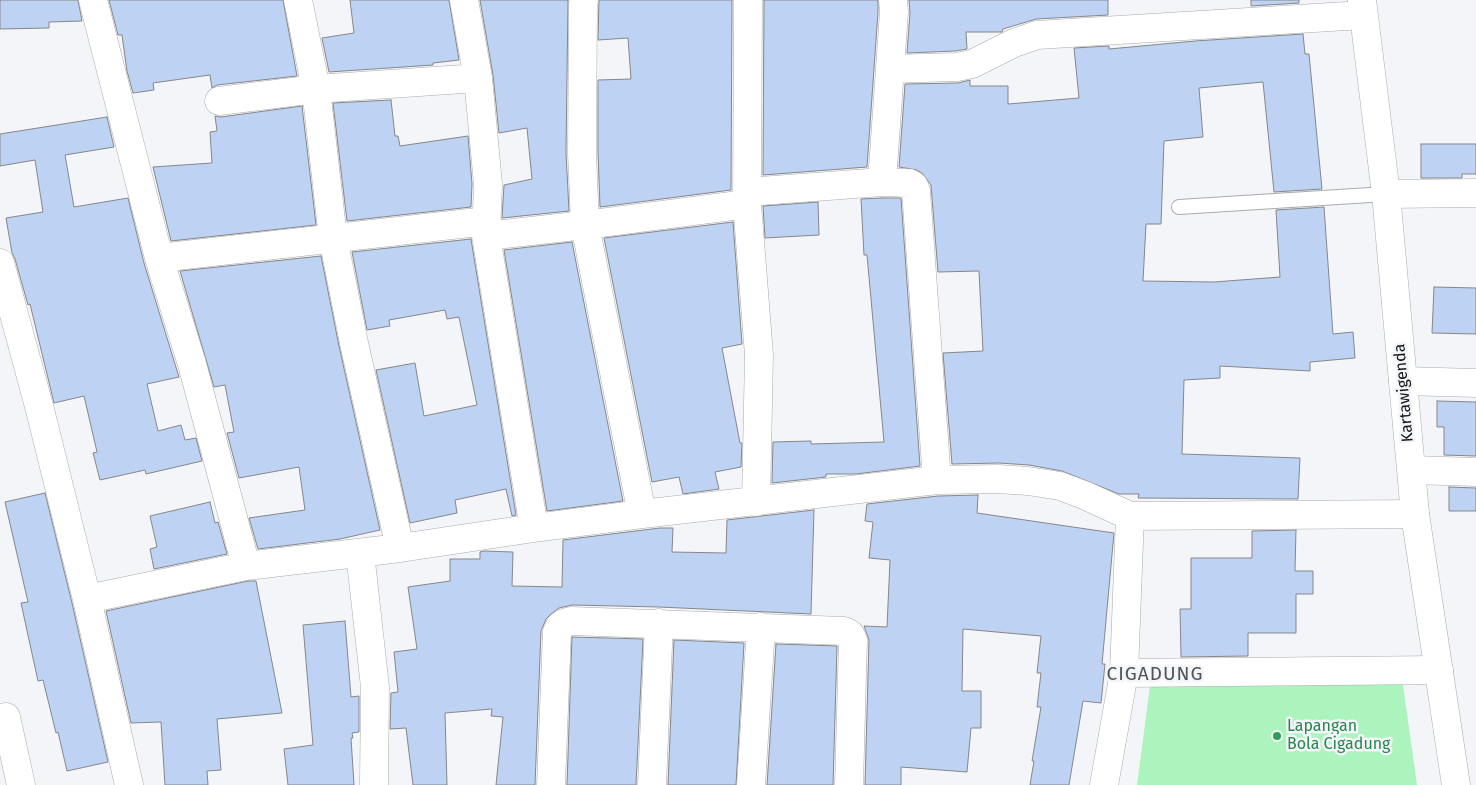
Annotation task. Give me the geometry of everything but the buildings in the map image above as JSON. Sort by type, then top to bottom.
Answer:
[{"type":"street","points":[[93,0],[159,258],[192,364],[246,566]]},
{"type":"street","points":[[298,0],[316,89],[333,238],[354,343],[400,548]]},
{"type":"street","points":[[464,0],[478,78],[488,184],[486,228],[534,528]]},
{"type":"street","points":[[584,0],[582,4],[582,152],[585,225],[642,514]]},
{"type":"street","points":[[748,0],[747,198],[759,355],[756,502]]},
{"type":"street","points":[[882,182],[894,12],[893,0]]},
{"type":"street","points":[[890,69],[957,68],[972,64],[1014,43],[1038,35],[1362,7]]},
{"type":"street","name":"Kartawigenda","points":[[1362,7],[1386,194],[1415,514],[1456,785]]},
{"type":"street","points":[[219,101],[316,89],[478,78]]},
{"type":"street","points":[[159,258],[333,238],[486,228],[585,225],[747,198],[882,182],[909,183],[916,190],[937,480]]},
{"type":"street","points":[[1386,194],[1476,193]]},
{"type":"street","points":[[0,263],[40,406],[87,599],[129,785]]},
{"type":"street","points":[[1403,381],[1476,383]]},
{"type":"street","points":[[1412,470],[1476,472]]},
{"type":"street","points":[[87,599],[246,566],[400,548],[642,514],[937,480],[998,479],[1060,486],[1130,516],[1415,514]]},
{"type":"street","points":[[1104,785],[1124,673],[1130,516]]},
{"type":"street","points":[[360,553],[374,687],[374,785]]},
{"type":"street","points":[[551,785],[557,632],[560,626],[571,621],[761,627],[844,631],[850,634],[853,640],[849,785]]},
{"type":"street","points":[[652,785],[659,623]]},
{"type":"street","points":[[751,785],[761,627]]},
{"type":"street","points":[[1124,673],[1439,670]]},
{"type":"street","points":[[6,717],[21,785]]},
{"type":"lane","points":[[1179,207],[1386,194]]},
{"type":"green space","name":"Lapangan Bola Cigadung","points":[[1402,678],[1417,785],[1137,785],[1150,686]]},
{"type":"place","name":"Lapangan Bola Cigadung","points":[[1277,736]]},
{"type":"district","name":"CIGADUNG","points":[[1155,675]]}]
